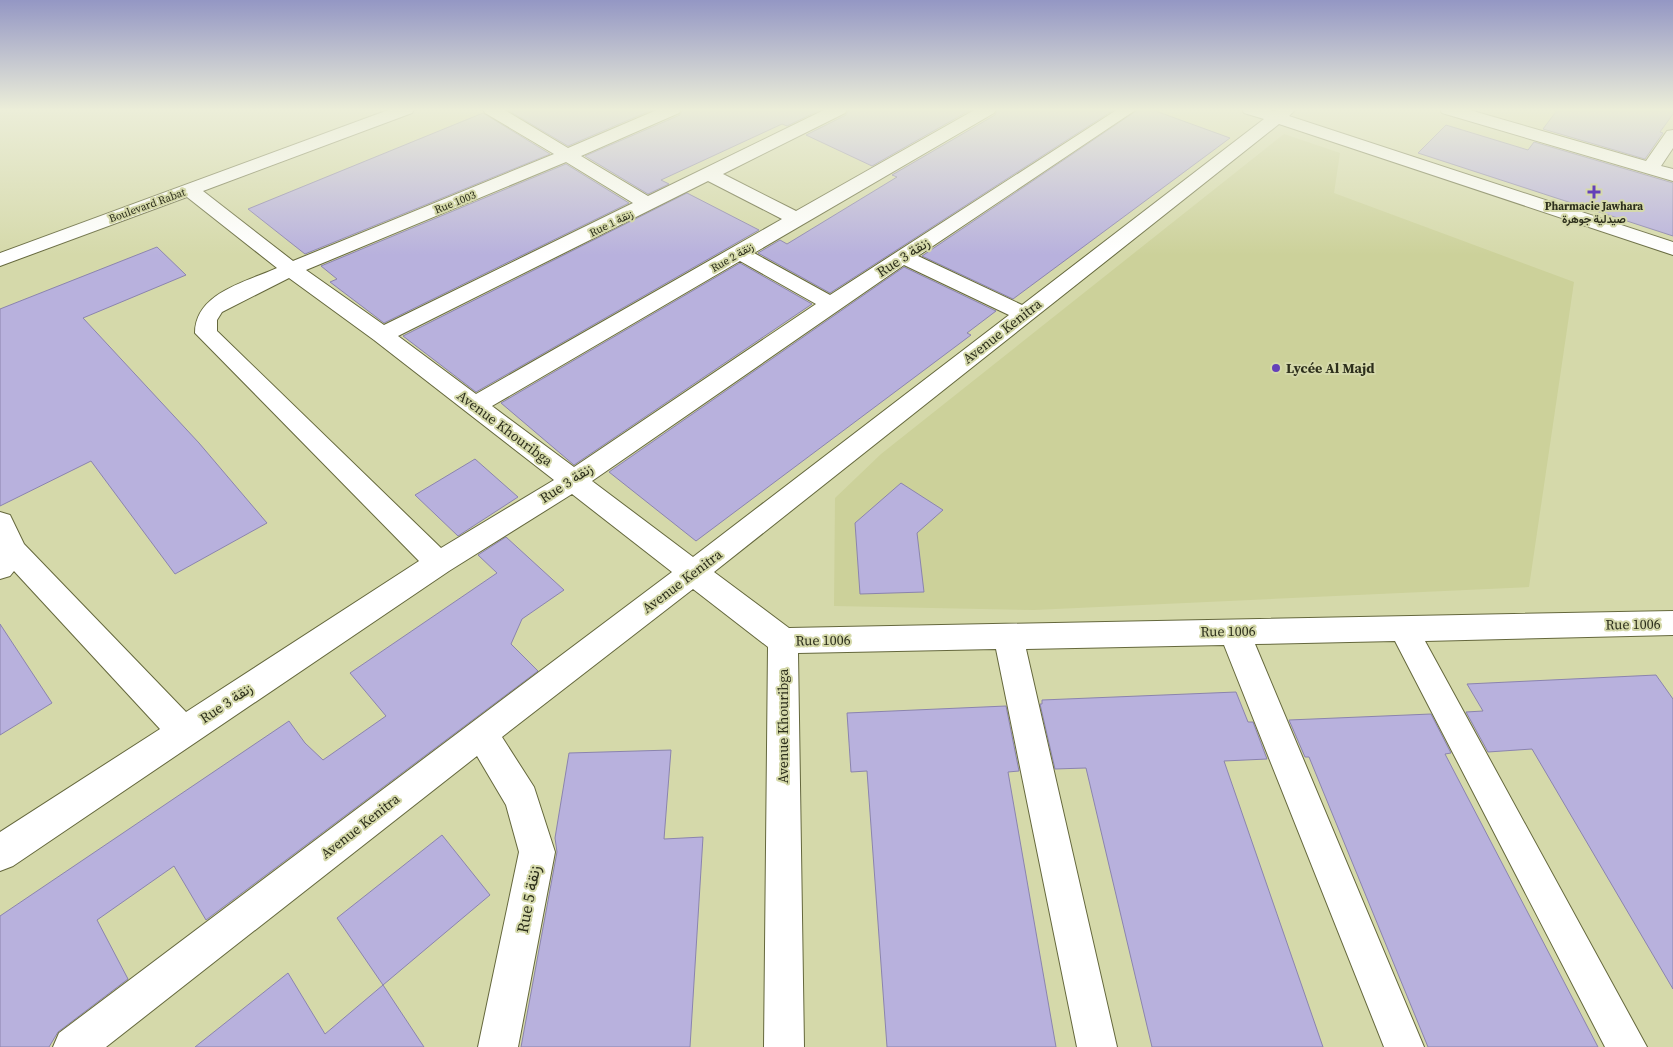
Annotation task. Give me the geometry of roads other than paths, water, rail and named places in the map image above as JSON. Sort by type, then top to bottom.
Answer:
[{"type":"street","name":"Boulevard Rabat","points":[[0,260],[275,158]]},
{"type":"street","name":"Rue 1003","points":[[439,563],[206,333],[206,320],[218,304],[291,270],[561,158]]},
{"type":"street","points":[[573,158],[648,204]]},
{"type":"street","name":"Rue 1 زنقة","points":[[382,335],[741,158]]},
{"type":"street","name":"Rue 2 زنقة","points":[[475,405],[904,158]]},
{"type":"street","name":"Rue 3 زنقة","points":[[0,853],[439,563],[574,480],[831,304],[1055,158]]},
{"type":"street","name":"Avenue Kenitra","points":[[73,1047],[481,733],[694,572],[1224,158]]},
{"type":"street","points":[[1411,158],[1673,249]]},
{"type":"street","points":[[1621,158],[1673,175]]},
{"type":"street","points":[[1650,168],[1657,158]]},
{"type":"street","points":[[709,174],[798,220]]},
{"type":"street","name":"Avenue Khouribga","points":[[189,190],[291,270],[382,335],[784,640],[784,1047]]},
{"type":"street","points":[[740,253],[831,304]]},
{"type":"street","points":[[904,256],[1024,314]]},
{"type":"street","points":[[0,522],[6,560],[184,732]]},
{"type":"street","points":[[1404,628],[1627,1047]]},
{"type":"street","name":"Rue 1006","points":[[784,640],[1404,628],[1670,628]]},
{"type":"street","points":[[1234,631],[1404,1047]]},
{"type":"street","points":[[1008,635],[1097,1047]]},
{"type":"street","name":"Rue 5 زنقة","points":[[481,733],[522,799],[537,852],[498,1047]]},
{"type":"place","name":"Pharmacie Jawhara صيدلية جوهرة","points":[[1594,192]]},
{"type":"place","name":"Lycée Al Majd","points":[[1276,368]]}]
